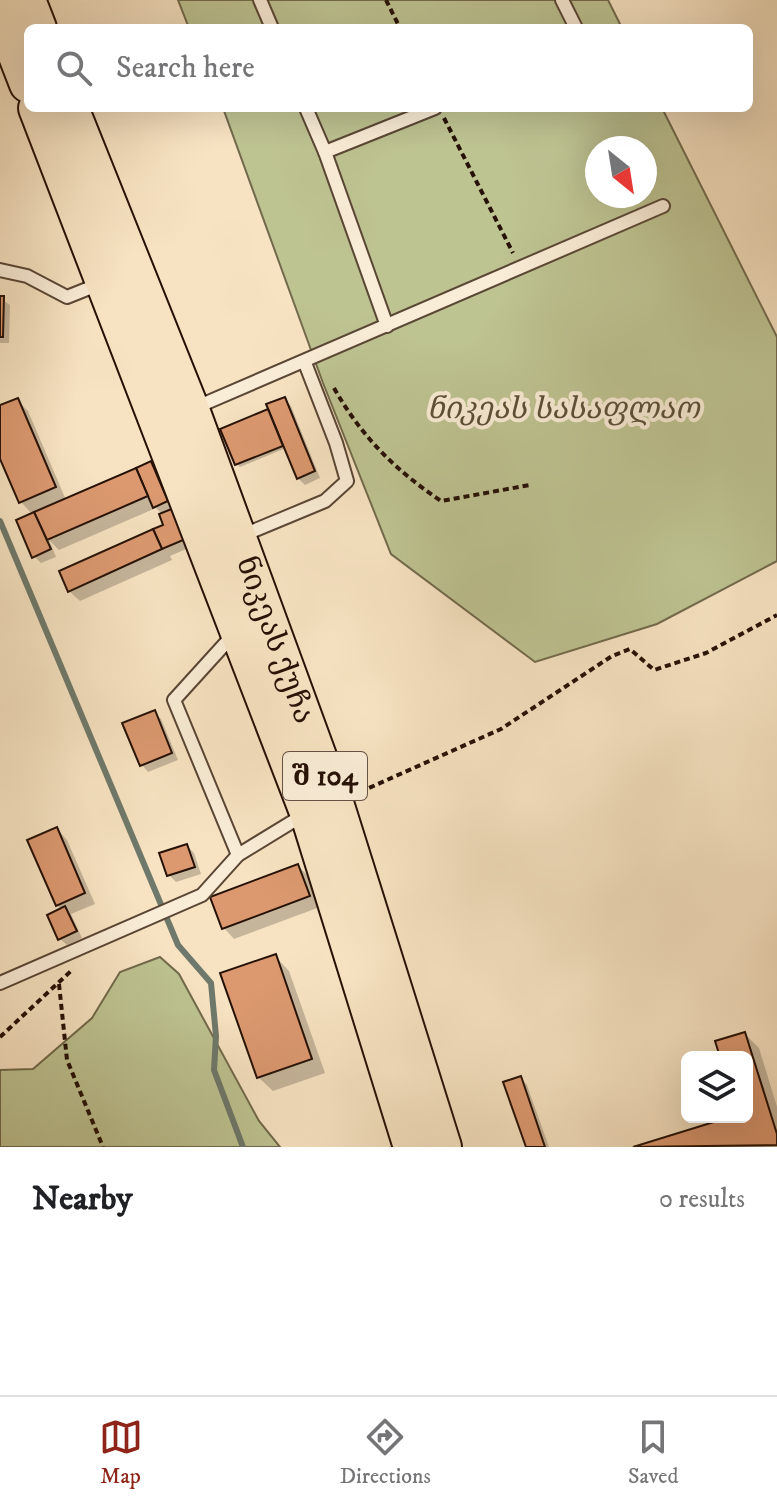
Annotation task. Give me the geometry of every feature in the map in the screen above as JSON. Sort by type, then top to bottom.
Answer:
[{"type":"main road","points":[[27,0],[36,24]]},
{"type":"main road","points":[[0,12],[24,74]]},
{"type":"main road","name":"შ 104","points":[[39,112],[105,282],[175,416]]},
{"type":"main road","name":"შ 104","points":[[71,112],[175,416]]},
{"type":"main road","name":"ნიკეას ქუჩა","points":[[175,416],[238,537],[321,808],[412,1147]]},
{"type":"main road","name":"ნიკეას ქუჩა","points":[[175,416],[238,629],[321,808],[443,1147]]},
{"type":"lane","points":[[260,0],[270,24]]},
{"type":"lane","points":[[562,0],[574,24]]},
{"type":"lane","points":[[308,112],[387,326]]},
{"type":"lane","points":[[325,152],[427,112]]},
{"type":"lane","points":[[175,416],[311,361],[663,206]]},
{"type":"lane","points":[[0,270],[27,276],[67,297],[105,282]]},
{"type":"lane","points":[[238,537],[325,501],[347,481],[311,361]]},
{"type":"lane","points":[[238,629],[174,700],[238,855]]},
{"type":"lane","points":[[0,983],[202,895],[238,855],[321,808]]},
{"type":"path","points":[[386,0],[398,24]]},
{"type":"path","points":[[439,112],[521,269]]},
{"type":"path","points":[[311,361],[373,444],[408,479],[441,501],[530,485]]},
{"type":"path","points":[[321,808],[501,729],[612,656],[630,649],[654,670],[706,653],[777,615]]},
{"type":"path","points":[[0,1037],[59,984],[101,939]]},
{"type":"path","points":[[59,984],[67,1060],[103,1147]]},
{"type":"green space","points":[[178,0],[608,0],[620,24],[187,24]]},
{"type":"green space","name":"ნიკეას სასაფლაო","points":[[224,112],[664,112],[777,337],[777,561],[657,624],[535,662],[391,554],[323,383]]},
{"type":"green space","points":[[160,957],[179,974],[259,1121],[280,1147],[0,1147],[0,1070],[33,1069],[92,1018],[120,972]]},
{"type":"building","points":[[0,296],[4,296],[3,337],[0,337]]},
{"type":"building","points":[[285,397],[315,471],[297,479],[266,404]]},
{"type":"building","points":[[18,398],[56,487],[19,503],[0,459],[0,405]]},
{"type":"building","points":[[268,409],[283,446],[235,465],[220,429]]},
{"type":"building","points":[[151,461],[168,501],[153,508],[136,468]]},
{"type":"building","points":[[136,468],[148,496],[47,540],[34,512]]},
{"type":"building","points":[[174,508],[188,538],[162,549],[153,529],[163,525],[159,514]]},
{"type":"building","points":[[34,512],[51,549],[32,558],[16,520]]},
{"type":"building","points":[[153,529],[162,549],[68,592],[59,571]]},
{"type":"building","points":[[155,710],[172,753],[140,766],[122,723]]},
{"type":"building","points":[[57,827],[85,893],[56,906],[27,840]]},
{"type":"building","points":[[187,844],[195,867],[167,876],[159,853]]},
{"type":"building","points":[[298,864],[310,896],[222,929],[210,897]]},
{"type":"building","points":[[65,906],[77,931],[58,940],[47,915]]},
{"type":"building","points":[[276,954],[312,1059],[257,1078],[220,973]]},
{"type":"building","points":[[745,1032],[751,1051],[718,1051],[715,1041]]},
{"type":"building","points":[[753,1058],[777,1134],[777,1145],[633,1147],[711,1123],[753,1123]]},
{"type":"building","points":[[521,1076],[545,1147],[526,1147],[503,1082]]},
{"type":"waterway","points":[[0,521],[178,945],[211,983],[216,1036],[214,1070],[243,1147]]}]
